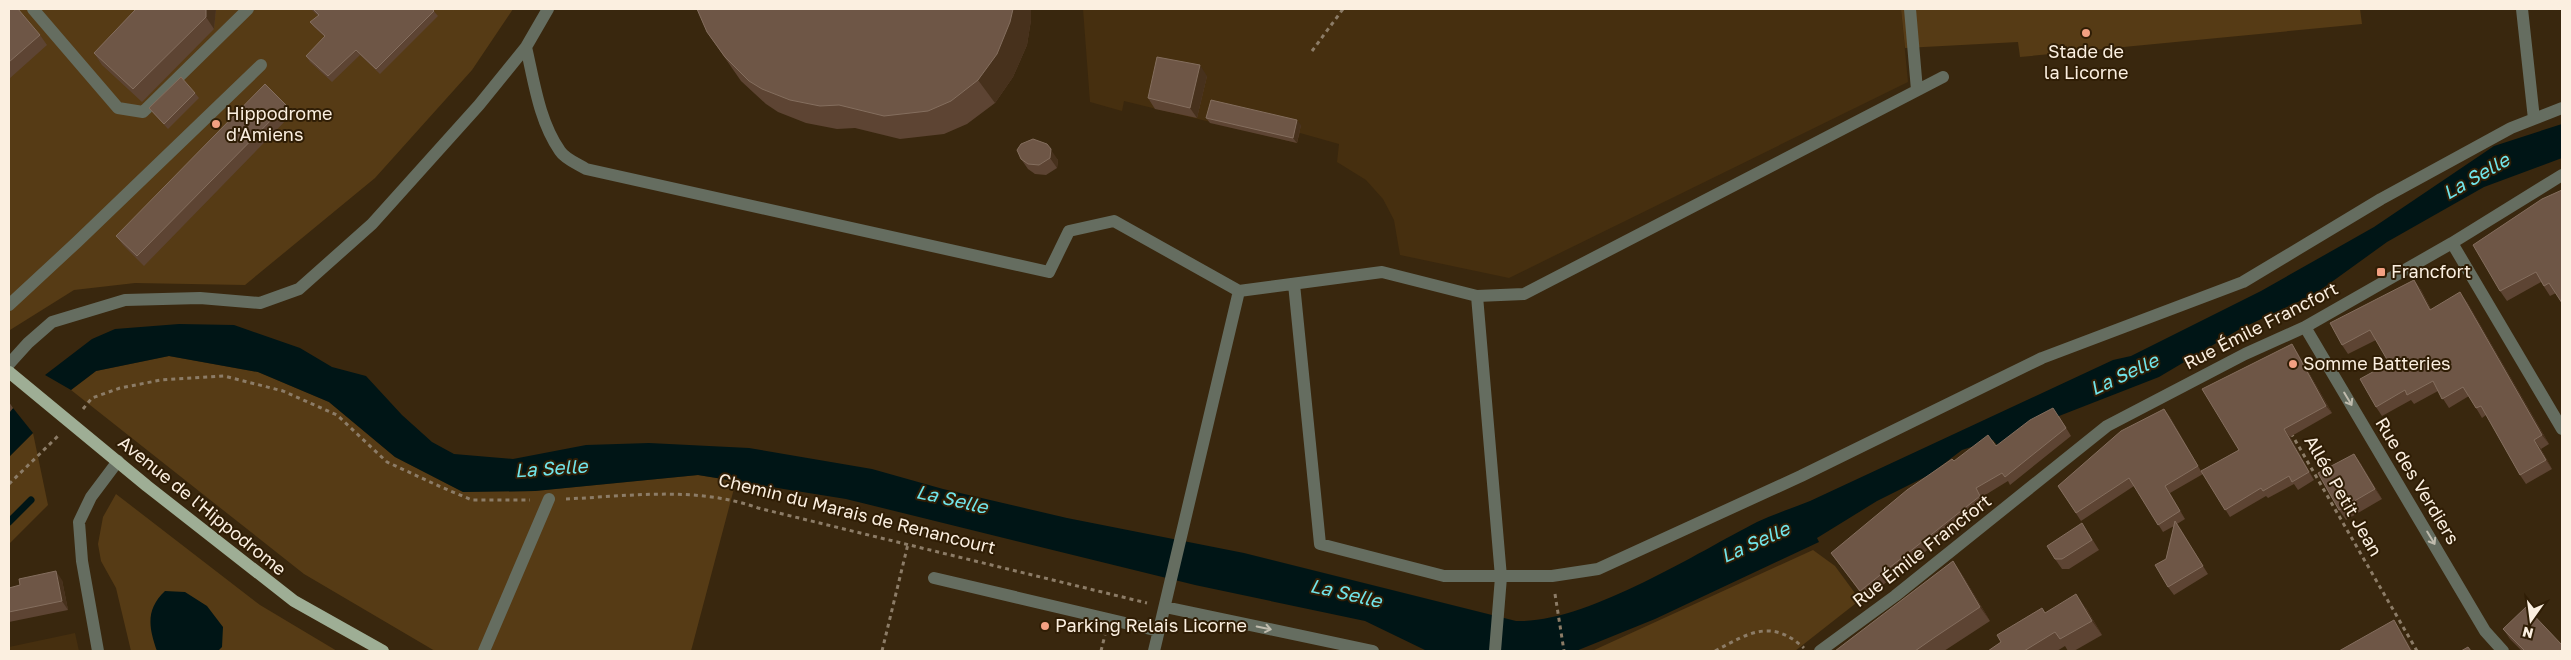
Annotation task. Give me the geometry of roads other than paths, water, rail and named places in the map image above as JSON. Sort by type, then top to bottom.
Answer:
[{"type":"main road","name":"Avenue de l'Hippodrome","points":[[13,375],[294,602],[383,651]]},
{"type":"street","points":[[33,9],[118,108],[143,112],[248,9]]},
{"type":"street","points":[[9,364],[28,343],[52,322],[125,300],[200,298],[260,303],[299,289],[372,224],[479,105],[526,47],[548,9]]},
{"type":"street","points":[[1910,9],[1918,90]]},
{"type":"street","points":[[2522,9],[2534,119]]},
{"type":"street","points":[[526,47],[540,110],[557,146],[561,153],[586,169],[1049,272],[1069,231],[1114,221],[1239,291],[1382,272],[1477,296],[1524,294],[1943,77]]},
{"type":"street","points":[[9,305],[85,235],[261,66]]},
{"type":"street","points":[[1294,284],[1320,544],[1444,576],[1552,576],[1598,569],[1801,476],[2042,358],[2243,282],[2381,199],[2511,128],[2562,108]]},
{"type":"street","name":"Rue Émile Francfort","points":[[1820,651],[1895,596],[2107,426],[2210,372],[2304,327],[2452,243],[2562,175]]},
{"type":"street","points":[[2452,243],[2562,429]]},
{"type":"street","points":[[1154,651],[1184,531],[1239,291]]},
{"type":"street","points":[[1477,296],[1501,577],[1495,651]]},
{"type":"street","name":"Rue des Verdiers","points":[[2304,327],[2485,631],[2503,651]]},
{"type":"street","points":[[98,651],[82,562],[79,522],[91,497],[118,461]]},
{"type":"street","points":[[484,651],[549,499]]},
{"type":"street","points":[[934,578],[1159,631]]},
{"type":"street","points":[[1164,607],[1374,651]]},
{"type":"water","name":"La Selle","points":[[2562,124],[2562,158],[2484,187],[2387,242],[2315,294],[2240,329],[2159,377],[2059,416],[1998,446],[1993,440],[1962,450],[1929,475],[1877,501],[1817,538],[1819,542],[1655,619],[1576,651],[1427,651],[1365,621],[1195,585],[846,499],[698,475],[535,491],[463,492],[395,457],[329,402],[258,372],[169,356],[96,371],[71,390],[45,375],[92,339],[115,329],[179,324],[234,325],[300,348],[332,367],[366,376],[402,415],[432,442],[454,454],[513,459],[586,445],[649,443],[749,448],[872,469],[943,489],[1067,518],[1244,553],[1516,621],[1543,619],[1574,611],[1639,585],[1757,522],[1810,501],[2113,360],[2131,356],[2261,291],[2374,227],[2494,146]]},
{"type":"water","points":[[13,408],[33,433],[9,457],[9,413]]},
{"type":"water","points":[[165,591],[185,592],[207,606],[223,627],[222,647],[218,651],[157,651],[150,620],[154,605]]},
{"type":"waterway","points":[[9,522],[31,500]]},
{"type":"place","name":"Stade de la Licorne","points":[[2086,33]]},
{"type":"place","name":"Hippodrome d'Amiens","points":[[216,124]]},
{"type":"place","name":"Francfort","points":[[2381,272]]},
{"type":"place","name":"Somme Batteries","points":[[2293,364]]},
{"type":"place","name":"Parking Relais Licorne","points":[[1045,626]]}]
